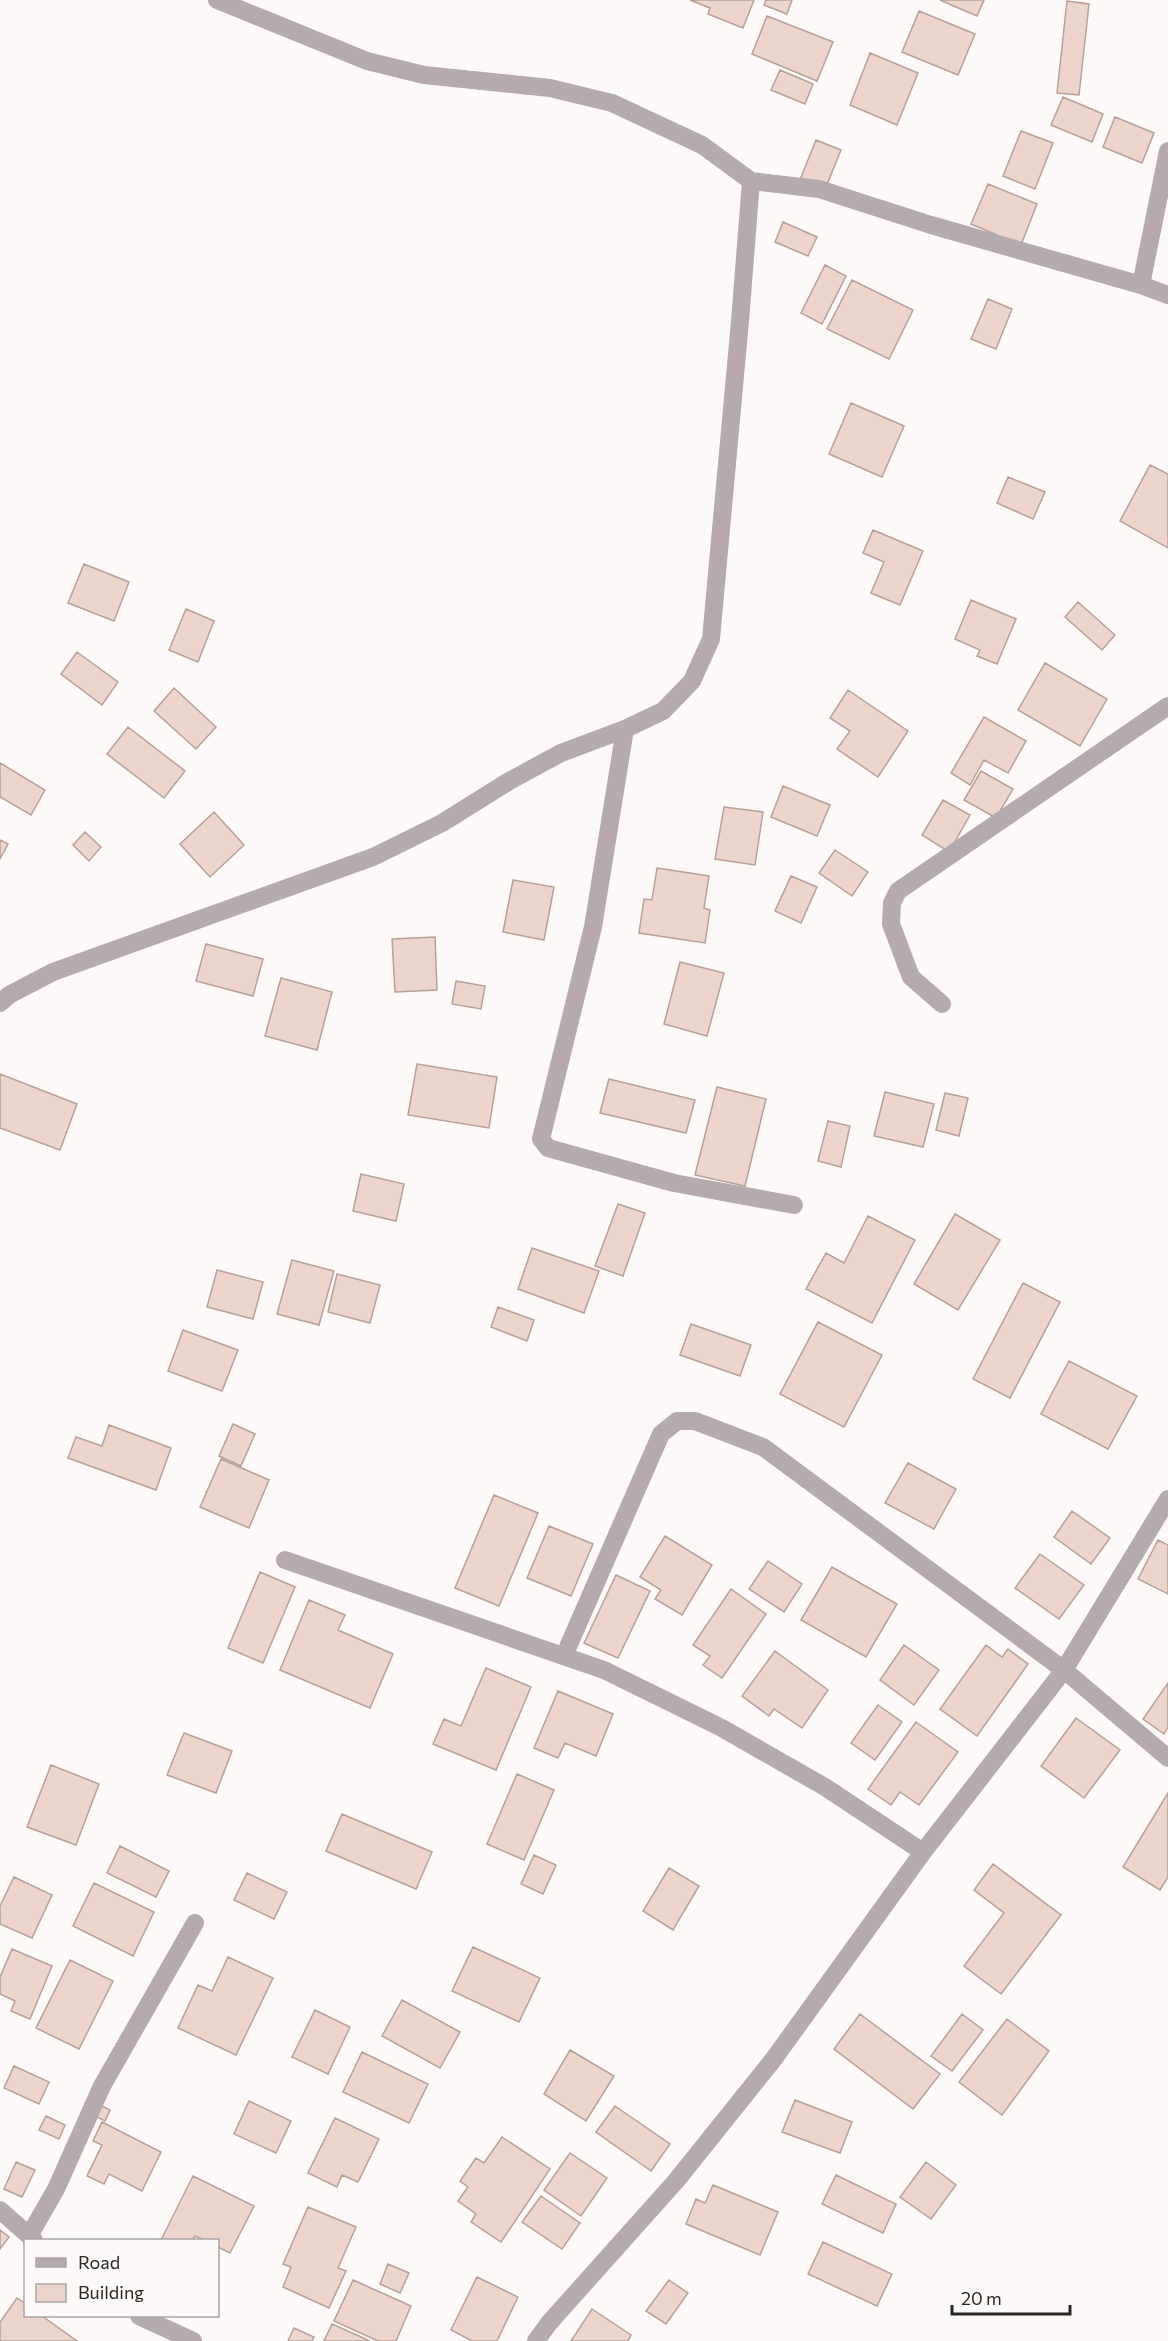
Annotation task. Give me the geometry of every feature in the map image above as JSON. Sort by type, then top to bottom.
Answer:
[{"type":"street","points":[[217,0],[367,62],[424,75],[550,88],[612,103],[702,145],[751,181],[819,189],[931,225],[1141,285],[1168,295]]},
{"type":"street","points":[[1141,285],[1168,151]]},
{"type":"street","points":[[0,1003],[9,995],[53,972],[373,857],[442,823],[511,780],[561,753],[625,729],[663,711],[692,681],[711,639],[741,321],[751,181]]},
{"type":"street","points":[[942,1004],[911,977],[891,924],[892,903],[898,891],[1168,706]]},
{"type":"street","points":[[625,729],[593,927],[541,1139],[548,1148],[674,1184],[794,1205]]},
{"type":"street","points":[[564,1656],[661,1434],[677,1421],[695,1421],[764,1447],[1064,1670],[1168,1758]]},
{"type":"street","points":[[536,2341],[549,2323],[676,2181],[773,2060],[923,1852],[1064,1670],[1168,1499]]},
{"type":"street","points":[[285,1560],[604,1670],[720,1727],[825,1787],[923,1852]]},
{"type":"street","points":[[0,2210],[31,2238],[64,2172],[102,2086],[195,1923]]},
{"type":"street","points":[[141,2317],[193,2341]]},
{"type":"building","points":[[690,0],[754,0],[743,28],[708,14],[710,8]]},
{"type":"building","points":[[766,0],[792,0],[787,14],[764,5]]},
{"type":"building","points":[[940,0],[984,0],[977,16]]},
{"type":"building","points":[[1067,1],[1089,4],[1079,95],[1057,93]]},
{"type":"building","points":[[919,11],[975,34],[958,75],[902,52]]},
{"type":"building","points":[[767,16],[833,42],[817,81],[752,54]]},
{"type":"building","points":[[870,53],[918,73],[897,125],[850,105]]},
{"type":"building","points":[[780,70],[813,84],[805,104],[771,90]]},
{"type":"building","points":[[1063,97],[1103,114],[1092,142],[1051,125]]},
{"type":"building","points":[[1115,117],[1154,133],[1142,163],[1103,147]]},
{"type":"building","points":[[1021,131],[1053,143],[1035,189],[1003,176]]},
{"type":"building","points":[[816,140],[841,150],[824,192],[799,182]]},
{"type":"building","points":[[988,184],[1037,204],[1021,245],[971,224]]},
{"type":"building","points":[[783,222],[817,237],[808,256],[775,242]]},
{"type":"building","points":[[825,265],[846,276],[822,324],[801,313]]},
{"type":"building","points":[[852,280],[913,310],[889,359],[827,329]]},
{"type":"building","points":[[988,299],[1012,309],[996,349],[971,339]]},
{"type":"building","points":[[851,403],[904,426],[882,477],[829,454]]},
{"type":"building","points":[[1150,465],[1168,474],[1168,548],[1120,521]]},
{"type":"building","points":[[1008,477],[1045,492],[1033,519],[997,503]]},
{"type":"building","points":[[873,530],[923,551],[900,605],[871,593],[884,562],[863,553]]},
{"type":"building","points":[[84,564],[129,582],[114,621],[68,603]]},
{"type":"building","points":[[971,600],[1016,619],[997,664],[977,656],[980,650],[955,639]]},
{"type":"building","points":[[1078,602],[1115,635],[1102,650],[1065,617]]},
{"type":"building","points":[[186,609],[214,621],[198,662],[169,650]]},
{"type":"building","points":[[77,652],[118,682],[102,705],[61,674]]},
{"type":"building","points":[[1045,663],[1107,699],[1080,746],[1018,710]]},
{"type":"building","points":[[174,688],[216,727],[196,749],[154,711]]},
{"type":"building","points":[[848,690],[908,731],[878,777],[837,749],[850,731],[830,718]]},
{"type":"building","points":[[984,717],[1026,741],[1008,773],[984,760],[970,785],[951,773]]},
{"type":"building","points":[[128,727],[185,771],[164,798],[107,754]]},
{"type":"building","points":[[0,763],[45,790],[31,815],[0,797]]},
{"type":"building","points":[[981,771],[1013,789],[996,818],[964,800]]},
{"type":"building","points":[[783,786],[830,805],[817,836],[771,817]]},
{"type":"building","points":[[943,800],[970,815],[949,852],[922,835]]},
{"type":"building","points":[[724,807],[763,812],[755,865],[715,859]]},
{"type":"building","points":[[214,812],[244,845],[210,877],[180,844]]},
{"type":"building","points":[[85,832],[101,847],[89,861],[73,845]]},
{"type":"building","points":[[0,840],[8,844],[0,859]]},
{"type":"building","points":[[835,850],[868,872],[852,896],[819,873]]},
{"type":"building","points":[[657,868],[709,876],[704,908],[710,910],[705,943],[639,933],[644,899],[652,900]]},
{"type":"building","points":[[791,876],[817,887],[801,923],[775,911]]},
{"type":"building","points":[[513,880],[554,887],[544,940],[503,932]]},
{"type":"building","points":[[435,937],[437,990],[395,992],[392,939]]},
{"type":"building","points":[[206,944],[263,959],[253,996],[196,981]]},
{"type":"building","points":[[680,962],[724,973],[707,1036],[664,1024]]},
{"type":"building","points":[[281,978],[332,992],[317,1050],[265,1036]]},
{"type":"building","points":[[456,981],[485,986],[481,1009],[452,1004]]},
{"type":"building","points":[[417,1064],[497,1077],[489,1128],[408,1115]]},
{"type":"building","points":[[0,1074],[77,1104],[60,1150],[0,1128]]},
{"type":"building","points":[[609,1079],[695,1100],[686,1133],[600,1113]]},
{"type":"building","points":[[717,1087],[766,1099],[745,1186],[695,1175]]},
{"type":"building","points":[[885,1092],[934,1104],[923,1147],[874,1136]]},
{"type":"building","points":[[945,1093],[968,1098],[959,1136],[936,1130]]},
{"type":"building","points":[[828,1121],[850,1126],[841,1167],[818,1161]]},
{"type":"building","points":[[361,1174],[404,1184],[396,1221],[353,1211]]},
{"type":"building","points":[[618,1204],[645,1213],[623,1276],[595,1266]]},
{"type":"building","points":[[955,1214],[1000,1240],[958,1310],[914,1284]]},
{"type":"building","points":[[868,1216],[915,1240],[872,1323],[806,1289],[826,1253],[844,1263]]},
{"type":"building","points":[[532,1248],[599,1271],[584,1313],[518,1289]]},
{"type":"building","points":[[292,1260],[334,1271],[319,1325],[277,1314]]},
{"type":"building","points":[[217,1270],[263,1282],[253,1319],[207,1307]]},
{"type":"building","points":[[337,1274],[380,1285],[370,1323],[328,1312]]},
{"type":"building","points":[[1023,1283],[1060,1302],[1010,1398],[973,1379]]},
{"type":"building","points":[[498,1307],[534,1320],[527,1341],[491,1327]]},
{"type":"building","points":[[818,1322],[882,1355],[844,1427],[780,1394]]},
{"type":"building","points":[[691,1324],[751,1345],[740,1376],[680,1355]]},
{"type":"building","points":[[183,1330],[238,1350],[222,1391],[168,1371]]},
{"type":"building","points":[[1069,1361],[1137,1396],[1108,1449],[1041,1414]]},
{"type":"building","points":[[233,1424],[255,1434],[241,1466],[219,1456]]},
{"type":"building","points":[[109,1425],[171,1448],[156,1490],[68,1458],[76,1437],[102,1446]]},
{"type":"building","points":[[221,1459],[269,1480],[249,1528],[200,1507]]},
{"type":"building","points":[[908,1463],[956,1489],[934,1529],[885,1503]]},
{"type":"building","points":[[494,1495],[538,1513],[499,1606],[455,1588]]},
{"type":"building","points":[[1072,1511],[1110,1538],[1091,1564],[1054,1537]]},
{"type":"building","points":[[549,1526],[593,1544],[571,1596],[527,1578]]},
{"type":"building","points":[[665,1536],[712,1565],[682,1615],[655,1599],[661,1590],[640,1577]]},
{"type":"building","points":[[1158,1540],[1168,1545],[1168,1594],[1138,1579]]},
{"type":"building","points":[[1040,1554],[1084,1585],[1059,1619],[1015,1588]]},
{"type":"building","points":[[768,1561],[802,1584],[784,1612],[749,1589]]},
{"type":"building","points":[[832,1567],[897,1604],[866,1657],[801,1620]]},
{"type":"building","points":[[260,1572],[295,1587],[263,1663],[228,1648]]},
{"type":"building","points":[[616,1575],[650,1591],[618,1658],[584,1643]]},
{"type":"building","points":[[731,1589],[766,1614],[722,1678],[703,1665],[710,1656],[693,1645]]},
{"type":"building","points":[[309,1600],[345,1615],[338,1630],[393,1654],[370,1708],[280,1670]]},
{"type":"building","points":[[904,1645],[939,1670],[914,1705],[880,1680]]},
{"type":"building","points":[[986,1645],[1002,1657],[1008,1649],[1028,1664],[977,1736],[940,1709]]},
{"type":"building","points":[[775,1651],[828,1690],[802,1728],[774,1709],[769,1716],[742,1696]]},
{"type":"building","points":[[486,1668],[531,1687],[496,1770],[433,1744],[444,1719],[461,1726]]},
{"type":"building","points":[[1168,1683],[1168,1727],[1164,1734],[1143,1719]]},
{"type":"building","points":[[558,1691],[613,1714],[596,1756],[565,1743],[558,1758],[534,1748]]},
{"type":"building","points":[[878,1705],[902,1722],[875,1760],[851,1743]]},
{"type":"building","points":[[1076,1718],[1120,1750],[1084,1798],[1041,1766]]},
{"type":"building","points":[[916,1722],[958,1752],[919,1805],[900,1792],[891,1805],[868,1789]]},
{"type":"building","points":[[184,1733],[232,1751],[216,1793],[167,1775]]},
{"type":"building","points":[[51,1765],[99,1784],[76,1845],[27,1827]]},
{"type":"building","points":[[517,1774],[554,1790],[524,1860],[487,1844]]},
{"type":"building","points":[[1168,1793],[1168,1877],[1160,1890],[1123,1867]]},
{"type":"building","points":[[342,1814],[432,1852],[416,1889],[326,1851]]},
{"type":"building","points":[[120,1846],[169,1871],[156,1897],[107,1873]]},
{"type":"building","points":[[534,1855],[556,1865],[543,1894],[521,1884]]},
{"type":"building","points":[[993,1864],[1061,1915],[1001,1994],[964,1966],[1004,1913],[974,1890]]},
{"type":"building","points":[[669,1868],[699,1886],[673,1930],[643,1911]]},
{"type":"building","points":[[247,1873],[287,1892],[274,1919],[234,1900]]},
{"type":"building","points":[[14,1877],[52,1895],[32,1938],[0,1924],[0,1906]]},
{"type":"building","points":[[94,1883],[154,1912],[133,1956],[73,1926]]},
{"type":"building","points":[[473,1947],[540,1978],[519,2022],[452,1991]]},
{"type":"building","points":[[12,1949],[52,1966],[30,2019],[11,2011],[15,2001],[0,1994],[0,1977]]},
{"type":"building","points":[[228,1957],[273,1978],[236,2055],[178,2028],[198,1985],[212,1991]]},
{"type":"building","points":[[70,1960],[113,1981],[79,2049],[36,2028]]},
{"type":"building","points":[[402,2000],[460,2032],[440,2068],[382,2036]]},
{"type":"building","points":[[315,2010],[350,2027],[328,2074],[292,2057]]},
{"type":"building","points":[[860,2014],[940,2074],[913,2109],[834,2049]]},
{"type":"building","points":[[962,2014],[983,2030],[952,2071],[931,2056]]},
{"type":"building","points":[[1007,2019],[1049,2051],[1002,2115],[959,2082]]},
{"type":"building","points":[[570,2050],[614,2076],[586,2121],[544,2094]]},
{"type":"building","points":[[362,2052],[428,2084],[409,2123],[343,2092]]},
{"type":"building","points":[[14,2066],[49,2082],[39,2104],[4,2088]]},
{"type":"building","points":[[795,2100],[852,2122],[840,2153],[782,2132]]},
{"type":"building","points":[[249,2101],[291,2121],[276,2153],[234,2134]]},
{"type":"building","points":[[96,2103],[110,2110],[105,2121],[91,2114]]},
{"type":"building","points":[[615,2106],[670,2144],[651,2171],[596,2132]]},
{"type":"building","points":[[46,2116],[65,2125],[59,2139],[39,2130]]},
{"type":"building","points":[[335,2118],[379,2139],[358,2182],[342,2175],[337,2187],[308,2173]]},
{"type":"building","points":[[102,2122],[161,2152],[142,2191],[109,2174],[104,2184],[87,2176],[102,2145],[93,2141]]},
{"type":"building","points":[[502,2137],[550,2169],[501,2242],[471,2222],[476,2214],[458,2201],[468,2187],[460,2181],[476,2158],[484,2163]]},
{"type":"building","points":[[570,2153],[607,2178],[581,2216],[544,2190]]},
{"type":"building","points":[[16,2162],[35,2170],[22,2197],[4,2189]]},
{"type":"building","points":[[926,2162],[956,2185],[931,2219],[900,2197]]},
{"type":"building","points":[[836,2175],[896,2204],[883,2233],[822,2204]]},
{"type":"building","points":[[193,2176],[254,2206],[230,2253],[219,2248],[219,2239],[202,2239],[195,2236],[193,2239],[162,2239]]},
{"type":"building","points":[[713,2185],[778,2212],[760,2255],[686,2224],[696,2199],[705,2203]]},
{"type":"building","points":[[541,2196],[580,2223],[562,2249],[522,2222]]},
{"type":"building","points":[[308,2207],[356,2227],[338,2268],[346,2271],[329,2308],[283,2287],[291,2267],[283,2264]]},
{"type":"building","points":[[0,2230],[9,2237],[0,2249]]},
{"type":"building","points":[[823,2242],[892,2274],[877,2306],[808,2274]]},
{"type":"building","points":[[388,2264],[409,2273],[400,2293],[380,2284]]},
{"type":"building","points":[[477,2277],[518,2297],[497,2341],[472,2341],[451,2330]]},
{"type":"building","points":[[353,2280],[411,2306],[396,2341],[378,2341],[334,2321]]},
{"type":"building","points":[[669,2280],[688,2293],[666,2324],[646,2311]]},
{"type":"building","points":[[17,2298],[24,2303],[24,2317],[43,2317],[77,2341],[0,2341],[0,2322]]},
{"type":"building","points":[[592,2309],[631,2335],[628,2341],[571,2341]]},
{"type":"building","points":[[332,2324],[370,2341],[324,2341]]},
{"type":"building","points":[[294,2328],[314,2337],[312,2341],[288,2341]]}]
